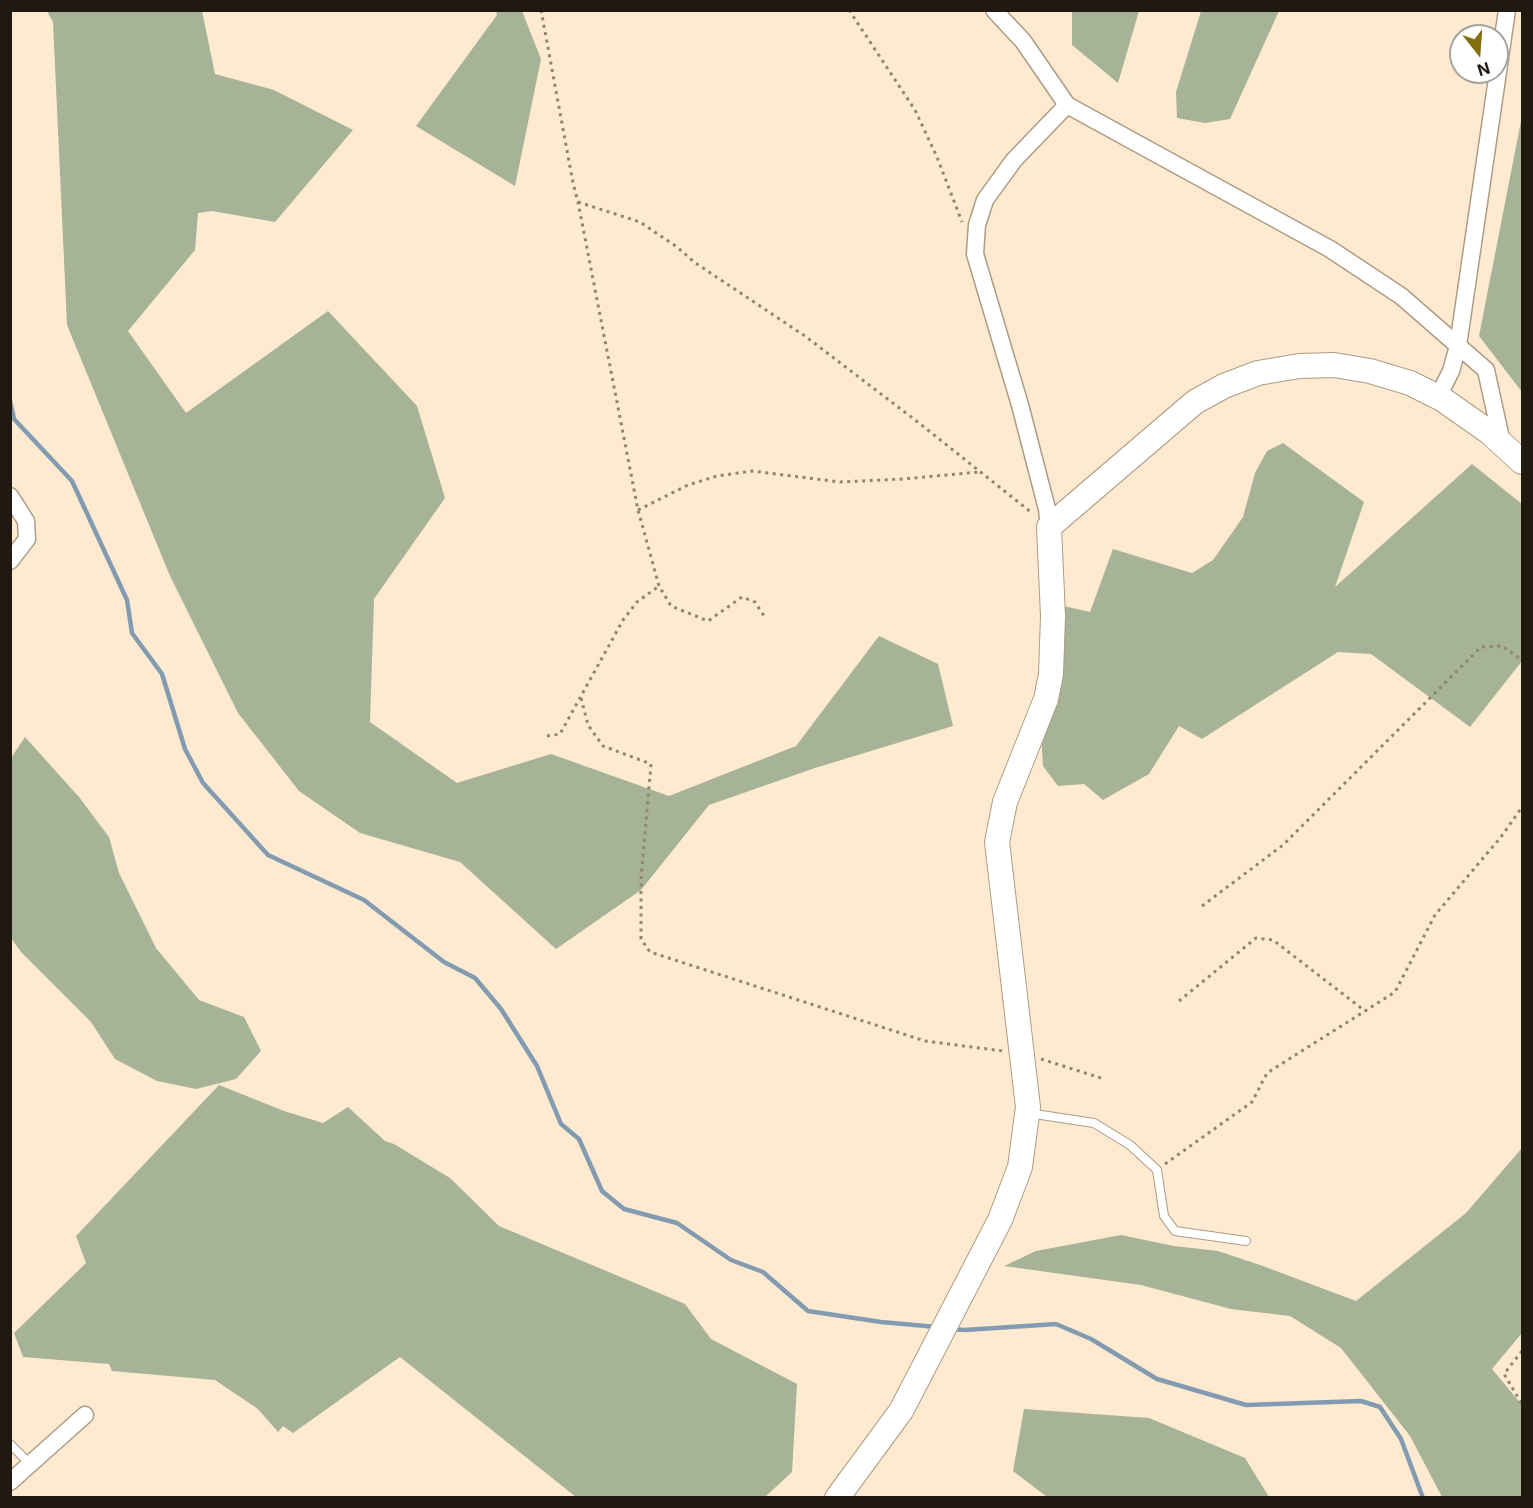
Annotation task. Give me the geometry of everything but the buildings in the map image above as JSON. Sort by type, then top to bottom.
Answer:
[{"type":"street","points":[[994,10],[1023,41],[1067,105],[1330,249],[1401,296],[1486,370],[1502,443]]},
{"type":"street","points":[[1438,397],[1451,371],[1458,346],[1507,10]]},
{"type":"street","points":[[837,1497],[901,1412],[1000,1220],[1020,1167],[1028,1113],[997,842],[1005,802],[1046,699],[1051,674],[1053,616],[1049,527],[1047,509],[1020,405],[975,254],[977,225],[985,200],[1014,160],[1067,105]]},
{"type":"street","points":[[1049,527],[1195,402],[1224,386],[1258,373],[1299,366],[1334,365],[1370,371],[1410,383],[1438,397],[1489,432],[1522,462]]},
{"type":"street","points":[[10,496],[26,521],[27,539],[10,561]]},
{"type":"street","points":[[10,1482],[85,1415]]},
{"type":"lane","points":[[1028,1113],[1094,1123],[1130,1145],[1157,1170],[1164,1216],[1175,1231],[1246,1241]]},
{"type":"lane","points":[[10,1444],[30,1464]]},
{"type":"path","points":[[541,10],[570,172],[578,202],[638,510],[659,586],[671,606],[708,621],[742,597],[755,602],[766,619]]},
{"type":"path","points":[[849,10],[915,110],[937,157],[962,222]]},
{"type":"path","points":[[578,202],[640,222],[677,247],[694,262],[805,336],[1049,527]]},
{"type":"path","points":[[638,510],[688,485],[717,476],[752,471],[840,482],[981,472]]},
{"type":"path","points":[[547,736],[560,734],[623,620],[638,602],[659,586]]},
{"type":"path","points":[[1202,906],[1283,845],[1481,647],[1502,646],[1522,660]]},
{"type":"path","points":[[581,698],[588,725],[603,746],[651,765],[640,879],[641,939],[650,952],[925,1041],[1022,1053],[1101,1077]]},
{"type":"path","points":[[1157,1170],[1252,1102],[1267,1074],[1395,992],[1435,915],[1501,837],[1522,807]]},
{"type":"path","points":[[1179,1001],[1256,938],[1273,940],[1365,1011]]},
{"type":"path","points":[[1522,1351],[1504,1374],[1522,1404]]},
{"type":"green space","points":[[47,11],[202,11],[215,74],[274,90],[353,130],[275,222],[212,211],[198,213],[195,250],[128,331],[186,413],[328,311],[417,406],[445,498],[374,599],[370,722],[457,783],[551,754],[669,796],[796,746],[879,636],[938,664],[953,726],[815,768],[709,805],[641,890],[556,949],[460,862],[360,833],[299,791],[238,713],[170,576],[67,325],[53,22]]},
{"type":"green space","points":[[496,11],[522,11],[541,59],[515,186],[416,126],[497,15]]},
{"type":"green space","points":[[1072,11],[1139,11],[1118,83],[1072,45]]},
{"type":"green space","points":[[1201,11],[1279,11],[1230,119],[1205,123],[1177,118],[1176,92]]},
{"type":"green space","points":[[1522,116],[1522,392],[1479,336]]},
{"type":"green space","points":[[1283,443],[1364,502],[1335,587],[1472,464],[1522,504],[1522,661],[1470,727],[1371,654],[1338,652],[1202,739],[1179,726],[1149,774],[1103,800],[1084,784],[1058,786],[1043,766],[1038,684],[1046,602],[1090,612],[1113,549],[1192,573],[1213,560],[1243,517],[1255,473],[1267,451]]},
{"type":"green space","points":[[25,737],[79,797],[109,837],[119,873],[156,948],[199,1000],[244,1017],[261,1051],[236,1079],[196,1089],[157,1081],[115,1059],[91,1022],[21,952],[11,938],[11,758]]},
{"type":"green space","points":[[219,1085],[284,1111],[323,1123],[348,1107],[385,1141],[394,1144],[450,1178],[499,1226],[685,1304],[711,1339],[797,1384],[792,1472],[765,1497],[576,1497],[400,1357],[293,1433],[283,1426],[278,1432],[258,1409],[215,1380],[112,1371],[109,1364],[23,1357],[14,1333],[86,1263],[76,1236]]},
{"type":"green space","points":[[1522,1148],[1522,1333],[1492,1369],[1522,1405],[1522,1497],[1442,1497],[1410,1436],[1341,1348],[1290,1316],[1231,1309],[1141,1285],[1004,1266],[1036,1251],[1121,1235],[1174,1246],[1218,1251],[1356,1301],[1466,1213]]},
{"type":"green space","points":[[1024,1409],[1149,1418],[1245,1458],[1269,1497],[1047,1497],[1013,1471]]},
{"type":"waterway","points":[[10,401],[14,419],[72,481],[127,600],[132,633],[162,674],[185,749],[203,783],[268,855],[364,900],[444,962],[475,978],[501,1009],[537,1066],[561,1124],[579,1139],[602,1191],[624,1209],[677,1223],[731,1260],[763,1272],[808,1311],[881,1322],[937,1327]]},
{"type":"waterway","points":[[952,1329],[1056,1324],[1091,1339],[1157,1379],[1246,1405],[1361,1401],[1380,1407],[1401,1439],[1423,1498]]}]
